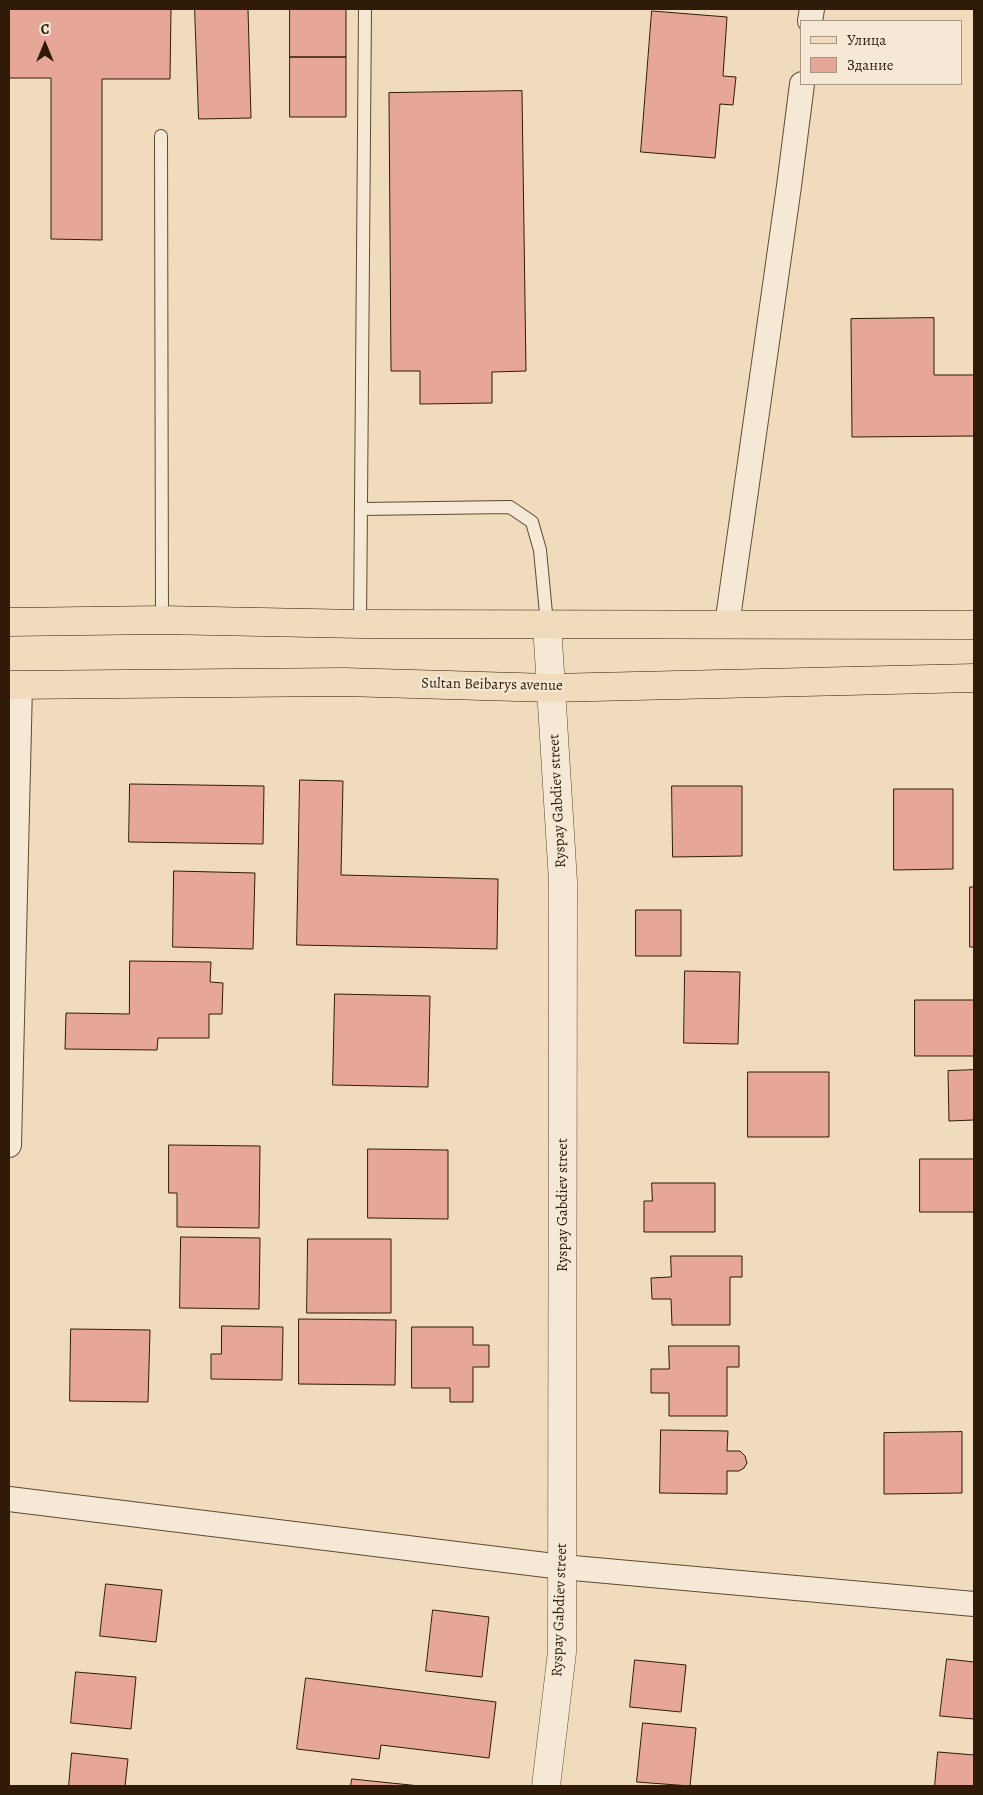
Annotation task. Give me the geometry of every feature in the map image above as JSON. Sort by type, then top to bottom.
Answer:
[{"type":"main road","points":[[9,622],[162,620],[360,624],[974,625]]},
{"type":"main road","name":"Sultan Beibarys avenue","points":[[14,685],[344,682],[552,688],[974,678]]},
{"type":"street","points":[[727,625],[802,85]]},
{"type":"street","name":"Ryspay Gabdiev street","points":[[546,1786],[562,1652],[563,882],[547,624]]},
{"type":"street","points":[[9,1145],[14,685]]},
{"type":"street","points":[[9,1499],[562,1567],[974,1604]]},
{"type":"lane","points":[[360,624],[365,9]]},
{"type":"lane","points":[[161,136],[162,620]]},
{"type":"lane","points":[[361,509],[510,507],[532,522],[540,550],[547,624]]},
{"type":"building","points":[[9,9],[171,9],[170,79],[102,79],[102,240],[51,239],[51,78],[9,78]]},
{"type":"building","points":[[195,9],[248,9],[251,118],[199,119]]},
{"type":"building","points":[[290,9],[346,9],[346,57],[290,57]]},
{"type":"building","points":[[652,11],[727,17],[723,76],[736,77],[733,105],[720,104],[715,158],[641,152]]},
{"type":"building","points":[[290,57],[346,57],[346,117],[290,117]]},
{"type":"building","points":[[522,91],[526,371],[492,372],[492,403],[420,404],[420,371],[391,371],[389,93]]},
{"type":"building","points":[[934,318],[934,375],[974,375],[974,436],[852,437],[851,319]]},
{"type":"building","points":[[300,780],[343,781],[341,875],[498,879],[497,949],[297,945]]},
{"type":"building","points":[[130,784],[264,786],[263,844],[129,842]]},
{"type":"building","points":[[672,786],[742,786],[742,856],[673,857]]},
{"type":"building","points":[[894,789],[953,789],[953,869],[894,870]]},
{"type":"building","points":[[174,871],[255,873],[253,949],[173,947]]},
{"type":"building","points":[[970,887],[974,887],[974,947],[970,947]]},
{"type":"building","points":[[636,910],[681,910],[681,956],[636,956]]},
{"type":"building","points":[[130,961],[211,962],[210,982],[223,983],[222,1014],[209,1014],[209,1038],[158,1038],[157,1050],[65,1049],[66,1013],[129,1014]]},
{"type":"building","points":[[685,971],[740,972],[738,1044],[684,1043]]},
{"type":"building","points":[[335,994],[430,996],[428,1087],[333,1085]]},
{"type":"building","points":[[915,1000],[974,1000],[974,1056],[915,1056]]},
{"type":"building","points":[[974,1070],[974,1120],[949,1121],[948,1071]]},
{"type":"building","points":[[748,1072],[829,1072],[829,1137],[748,1137]]},
{"type":"building","points":[[169,1145],[260,1146],[259,1228],[177,1227],[177,1193],[169,1193]]},
{"type":"building","points":[[368,1149],[448,1150],[448,1219],[368,1218]]},
{"type":"building","points":[[920,1159],[974,1159],[974,1212],[920,1212]]},
{"type":"building","points":[[652,1183],[715,1183],[715,1232],[644,1232],[644,1201],[652,1201]]},
{"type":"building","points":[[181,1237],[260,1238],[259,1309],[180,1308]]},
{"type":"building","points":[[308,1239],[391,1239],[391,1313],[307,1313]]},
{"type":"building","points":[[671,1256],[742,1256],[742,1277],[730,1277],[730,1325],[672,1325],[671,1299],[652,1299],[651,1278],[671,1277]]},
{"type":"building","points":[[299,1319],[396,1320],[395,1385],[299,1384]]},
{"type":"building","points":[[222,1326],[283,1327],[282,1380],[211,1379],[211,1354],[221,1354]]},
{"type":"building","points":[[412,1327],[473,1327],[473,1345],[489,1345],[489,1367],[473,1367],[473,1402],[450,1402],[450,1388],[412,1388]]},
{"type":"building","points":[[71,1329],[150,1330],[148,1402],[70,1401]]},
{"type":"building","points":[[669,1346],[739,1346],[739,1367],[727,1367],[727,1416],[669,1416],[669,1393],[651,1393],[651,1369],[669,1369]]},
{"type":"building","points":[[661,1430],[728,1431],[727,1451],[740,1451],[745,1456],[747,1463],[739,1471],[727,1471],[727,1494],[660,1493]]},
{"type":"building","points":[[962,1432],[962,1493],[884,1494],[884,1433]]},
{"type":"building","points":[[106,1584],[162,1590],[156,1642],[100,1636]]},
{"type":"building","points":[[433,1610],[489,1617],[482,1677],[426,1671]]},
{"type":"building","points":[[947,1659],[974,1662],[974,1719],[940,1716]]},
{"type":"building","points":[[635,1660],[686,1665],[681,1712],[630,1707]]},
{"type":"building","points":[[76,1672],[136,1677],[131,1729],[71,1723]]},
{"type":"building","points":[[306,1678],[496,1702],[489,1758],[381,1745],[379,1759],[297,1749]]},
{"type":"building","points":[[643,1723],[696,1728],[690,1786],[637,1782]]},
{"type":"building","points":[[938,1752],[974,1755],[974,1786],[935,1786]]},
{"type":"building","points":[[72,1753],[128,1759],[125,1786],[69,1786]]},
{"type":"building","points":[[352,1779],[420,1786],[351,1786]]}]
